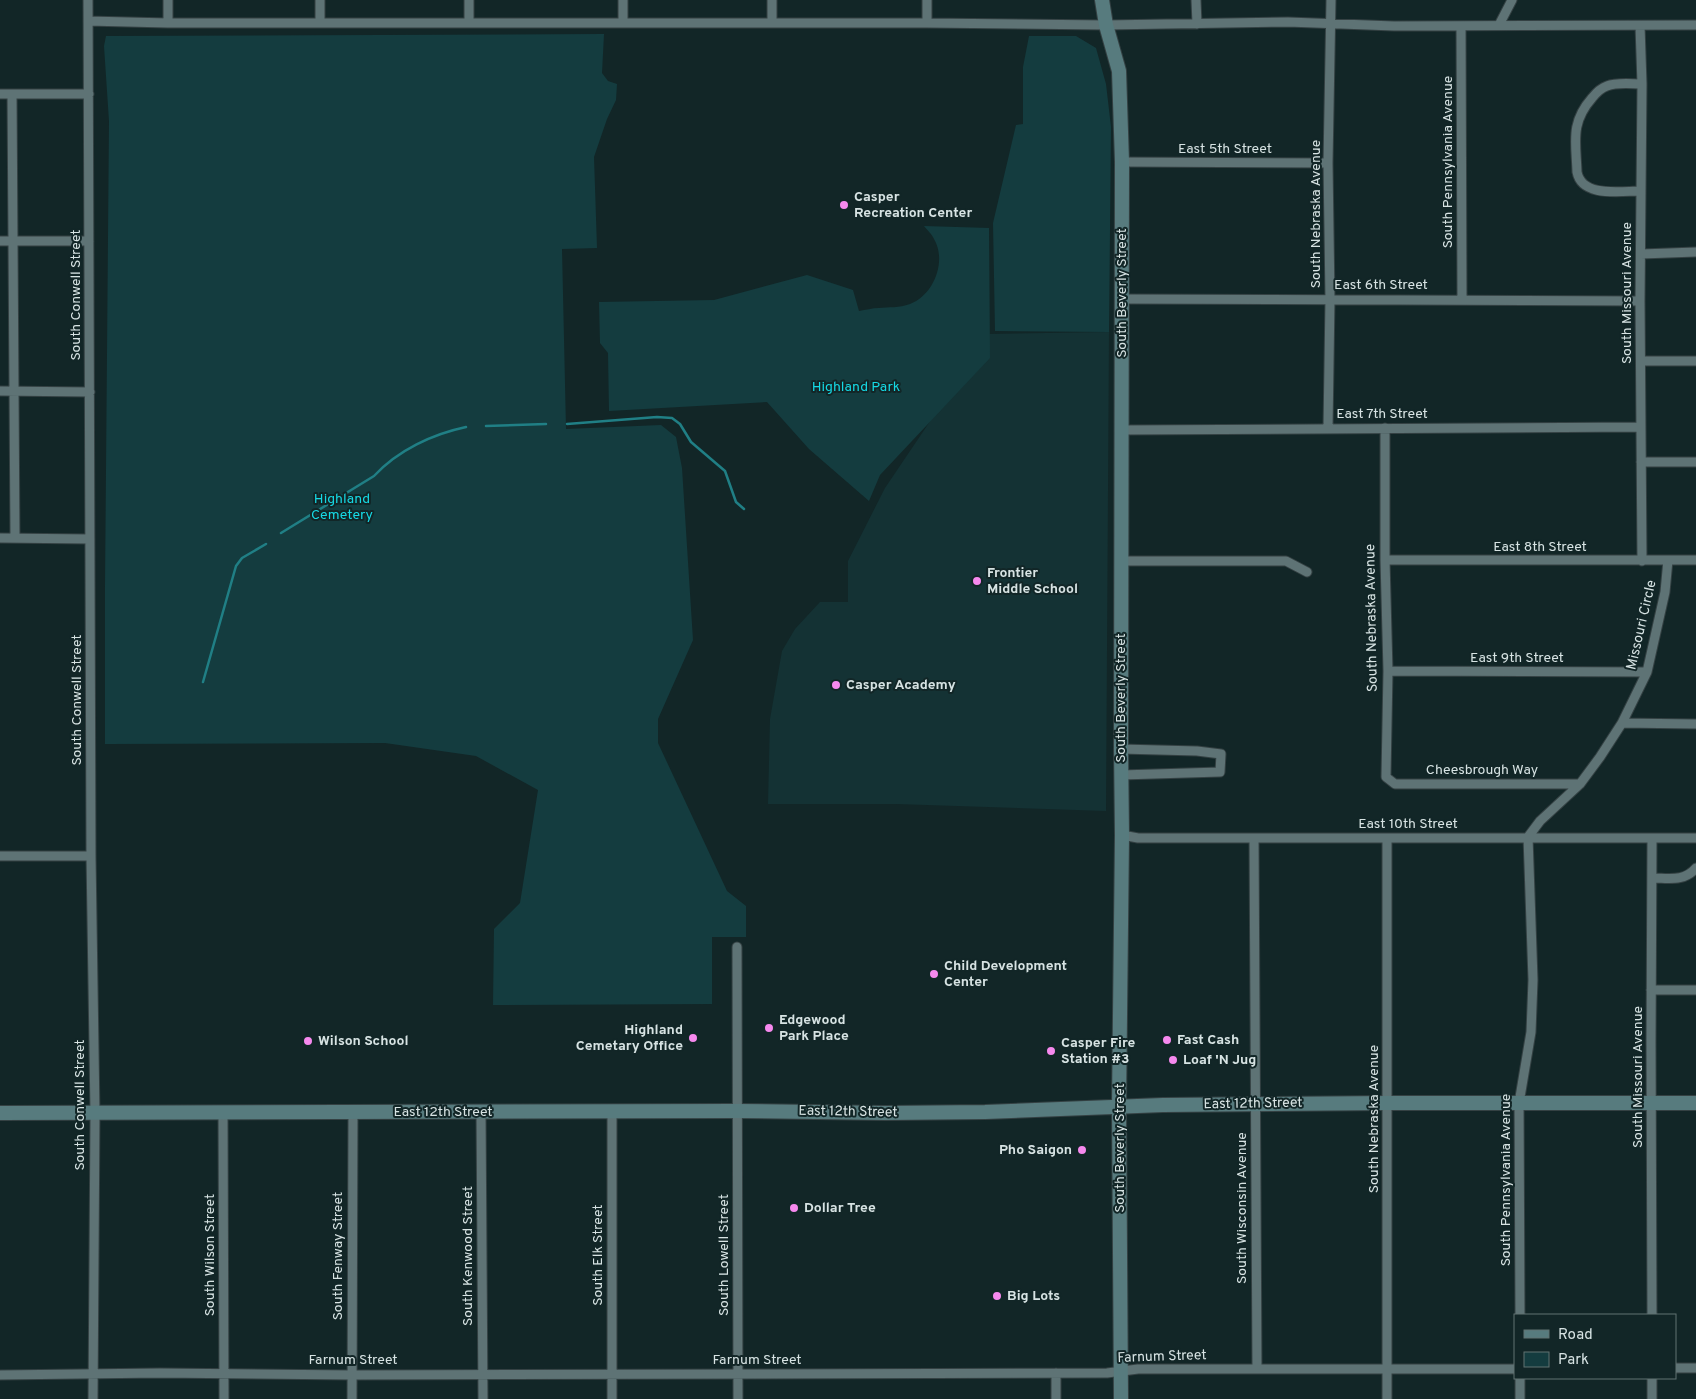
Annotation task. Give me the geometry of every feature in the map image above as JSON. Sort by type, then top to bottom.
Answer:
[{"type":"street","name":"South Conwell Street","points":[[88,0],[95,1112],[94,1399]]},
{"type":"street","points":[[168,0],[168,23]]},
{"type":"street","points":[[320,0],[320,22]]},
{"type":"street","points":[[469,0],[469,23]]},
{"type":"street","points":[[623,0],[623,22]]},
{"type":"street","points":[[772,0],[772,23]]},
{"type":"street","points":[[927,0],[927,23]]},
{"type":"street","name":"South Beverly Street","points":[[1102,0],[1106,25],[1119,71],[1122,162],[1120,749],[1122,835],[1119,1106],[1121,1399]]},
{"type":"street","points":[[1196,0],[1197,24]]},
{"type":"street","name":"South Nebraska Avenue","points":[[1328,428],[1330,299],[1328,162],[1331,0]]},
{"type":"street","points":[[1499,25],[1512,0]]},
{"type":"street","points":[[88,21],[168,23],[623,22],[1106,25],[1288,22],[1394,26],[1696,25]]},
{"type":"street","name":"South Pennsylvania Avenue","points":[[1461,26],[1462,299]]},
{"type":"street","name":"South Missouri Avenue","points":[[1640,26],[1642,84],[1640,191],[1642,561]]},
{"type":"street","points":[[1640,191],[1602,191],[1586,186],[1578,177],[1577,172],[1576,127],[1581,111],[1598,91],[1613,84],[1642,84]]},
{"type":"street","points":[[0,94],[89,94]]},
{"type":"street","points":[[12,94],[15,538]]},
{"type":"street","name":"East 5th Street","points":[[1122,162],[1328,162]]},
{"type":"street","points":[[0,241],[89,241]]},
{"type":"street","points":[[1641,254],[1696,252]]},
{"type":"street","name":"East 6th Street","points":[[1122,298],[1640,301]]},
{"type":"street","points":[[1641,361],[1696,361]]},
{"type":"street","points":[[0,391],[90,392]]},
{"type":"street","name":"East 7th Street","points":[[1122,430],[1641,427]]},
{"type":"street","name":"South Nebraska Avenue","points":[[1385,428],[1385,560],[1388,671],[1386,777]]},
{"type":"street","points":[[1642,462],[1696,462]]},
{"type":"street","points":[[0,538],[90,539]]},
{"type":"street","name":"East 8th Street","points":[[1385,560],[1696,560]]},
{"type":"street","name":"Missouri Circle","points":[[1528,837],[1540,821],[1580,784],[1622,723],[1647,672],[1662,608],[1668,560]]},
{"type":"street","points":[[1122,561],[1286,561],[1308,572]]},
{"type":"street","name":"East 9th Street","points":[[1388,671],[1647,672]]},
{"type":"street","points":[[1622,723],[1696,724]]},
{"type":"street","points":[[1120,749],[1197,751],[1220,754],[1220,772],[1120,775]]},
{"type":"street","name":"Cheesbrough Way","points":[[1386,777],[1395,784],[1580,784]]},
{"type":"street","name":"East 10th Street","points":[[1122,835],[1138,838],[1696,838],[1696,844]]},
{"type":"street","name":"South Pennsylvania Avenue","points":[[1520,1314],[1519,1104],[1531,1032],[1534,980],[1528,837]]},
{"type":"street","name":"South Wisconsin Avenue","points":[[1254,838],[1257,1369]]},
{"type":"street","name":"South Nebraska Avenue","points":[[1386,1399],[1387,838]]},
{"type":"street","name":"South Missouri Avenue","points":[[1652,838],[1652,1314]]},
{"type":"street","points":[[0,856],[92,856]]},
{"type":"street","points":[[1652,878],[1680,878],[1690,874],[1696,868]]},
{"type":"street","name":"South Lowell Street","points":[[737,947],[738,1399]]},
{"type":"street","points":[[1651,990],[1696,990]]},
{"type":"street","name":"East 12th Street","points":[[0,1113],[737,1111],[885,1113],[1255,1104],[1696,1103]]},
{"type":"street","name":"South Wilson Street","points":[[223,1112],[224,1399]]},
{"type":"street","name":"South Fenway Street","points":[[352,1399],[353,1112]]},
{"type":"street","name":"South Kenwood Street","points":[[481,1112],[483,1399]]},
{"type":"street","name":"South Elk Street","points":[[612,1112],[612,1399]]},
{"type":"street","points":[[1676,1368],[1696,1368]]},
{"type":"street","name":"Farnum Street","points":[[0,1375],[1106,1373],[1138,1369],[1514,1369]]},
{"type":"street","points":[[1056,1373],[1056,1399]]},
{"type":"street","points":[[1520,1379],[1520,1399]]},
{"type":"street","points":[[1652,1379],[1652,1399]]},
{"type":"shaded area","name":"Frontier Middle School","points":[[1109,332],[1106,811],[896,804],[768,804],[770,719],[782,651],[795,629],[820,602],[848,602],[848,561],[885,488],[989,334]]},
{"type":"green space","name":"Highland Cemetery","points":[[604,34],[602,73],[608,81],[617,84],[616,100],[607,119],[594,157],[597,248],[562,249],[566,429],[661,425],[676,437],[682,468],[693,640],[658,719],[658,743],[727,891],[746,906],[746,937],[712,937],[712,1004],[493,1005],[494,929],[520,903],[538,790],[476,756],[385,743],[105,744],[109,121],[104,46],[106,36]]},
{"type":"green space","points":[[1029,36],[1076,36],[1096,48],[1106,84],[1111,127],[1109,332],[995,331],[993,223],[1016,125],[1023,124],[1023,67]]},
{"type":"green space","name":"Highland Park","points":[[924,226],[989,228],[990,358],[880,475],[869,501],[809,449],[767,402],[609,411],[608,353],[600,343],[599,302],[714,300],[807,275],[853,290],[859,311],[898,307],[918,300],[932,285],[936,276],[939,257],[938,248],[933,237]]},
{"type":"waterway","points":[[567,424],[657,417],[672,418],[680,424],[691,442],[725,471],[736,502],[744,509]]},
{"type":"waterway","points":[[486,426],[546,424]]},
{"type":"waterway","points":[[281,533],[374,476],[394,458],[417,444],[441,434],[466,427]]},
{"type":"waterway","points":[[203,682],[236,566],[242,558],[266,544]]},
{"type":"place","name":"Casper Recreation Center","points":[[844,205]]},
{"type":"place","name":"Frontier Middle School","points":[[977,581]]},
{"type":"place","name":"Casper Academy","points":[[836,685]]},
{"type":"place","name":"Child Development Center","points":[[934,974]]},
{"type":"place","name":"Edgewood Park Place","points":[[769,1028]]},
{"type":"place","name":"Highland Cemetary Office","points":[[693,1038]]},
{"type":"place","name":"Fast Cash","points":[[1167,1040]]},
{"type":"place","name":"Wilson School","points":[[308,1041]]},
{"type":"place","name":"Casper Fire Station #3","points":[[1051,1051]]},
{"type":"place","name":"Loaf 'N Jug","points":[[1173,1060]]},
{"type":"place","name":"Pho Saigon","points":[[1082,1150]]},
{"type":"place","name":"Dollar Tree","points":[[794,1208]]},
{"type":"place","name":"Big Lots","points":[[997,1296]]}]
